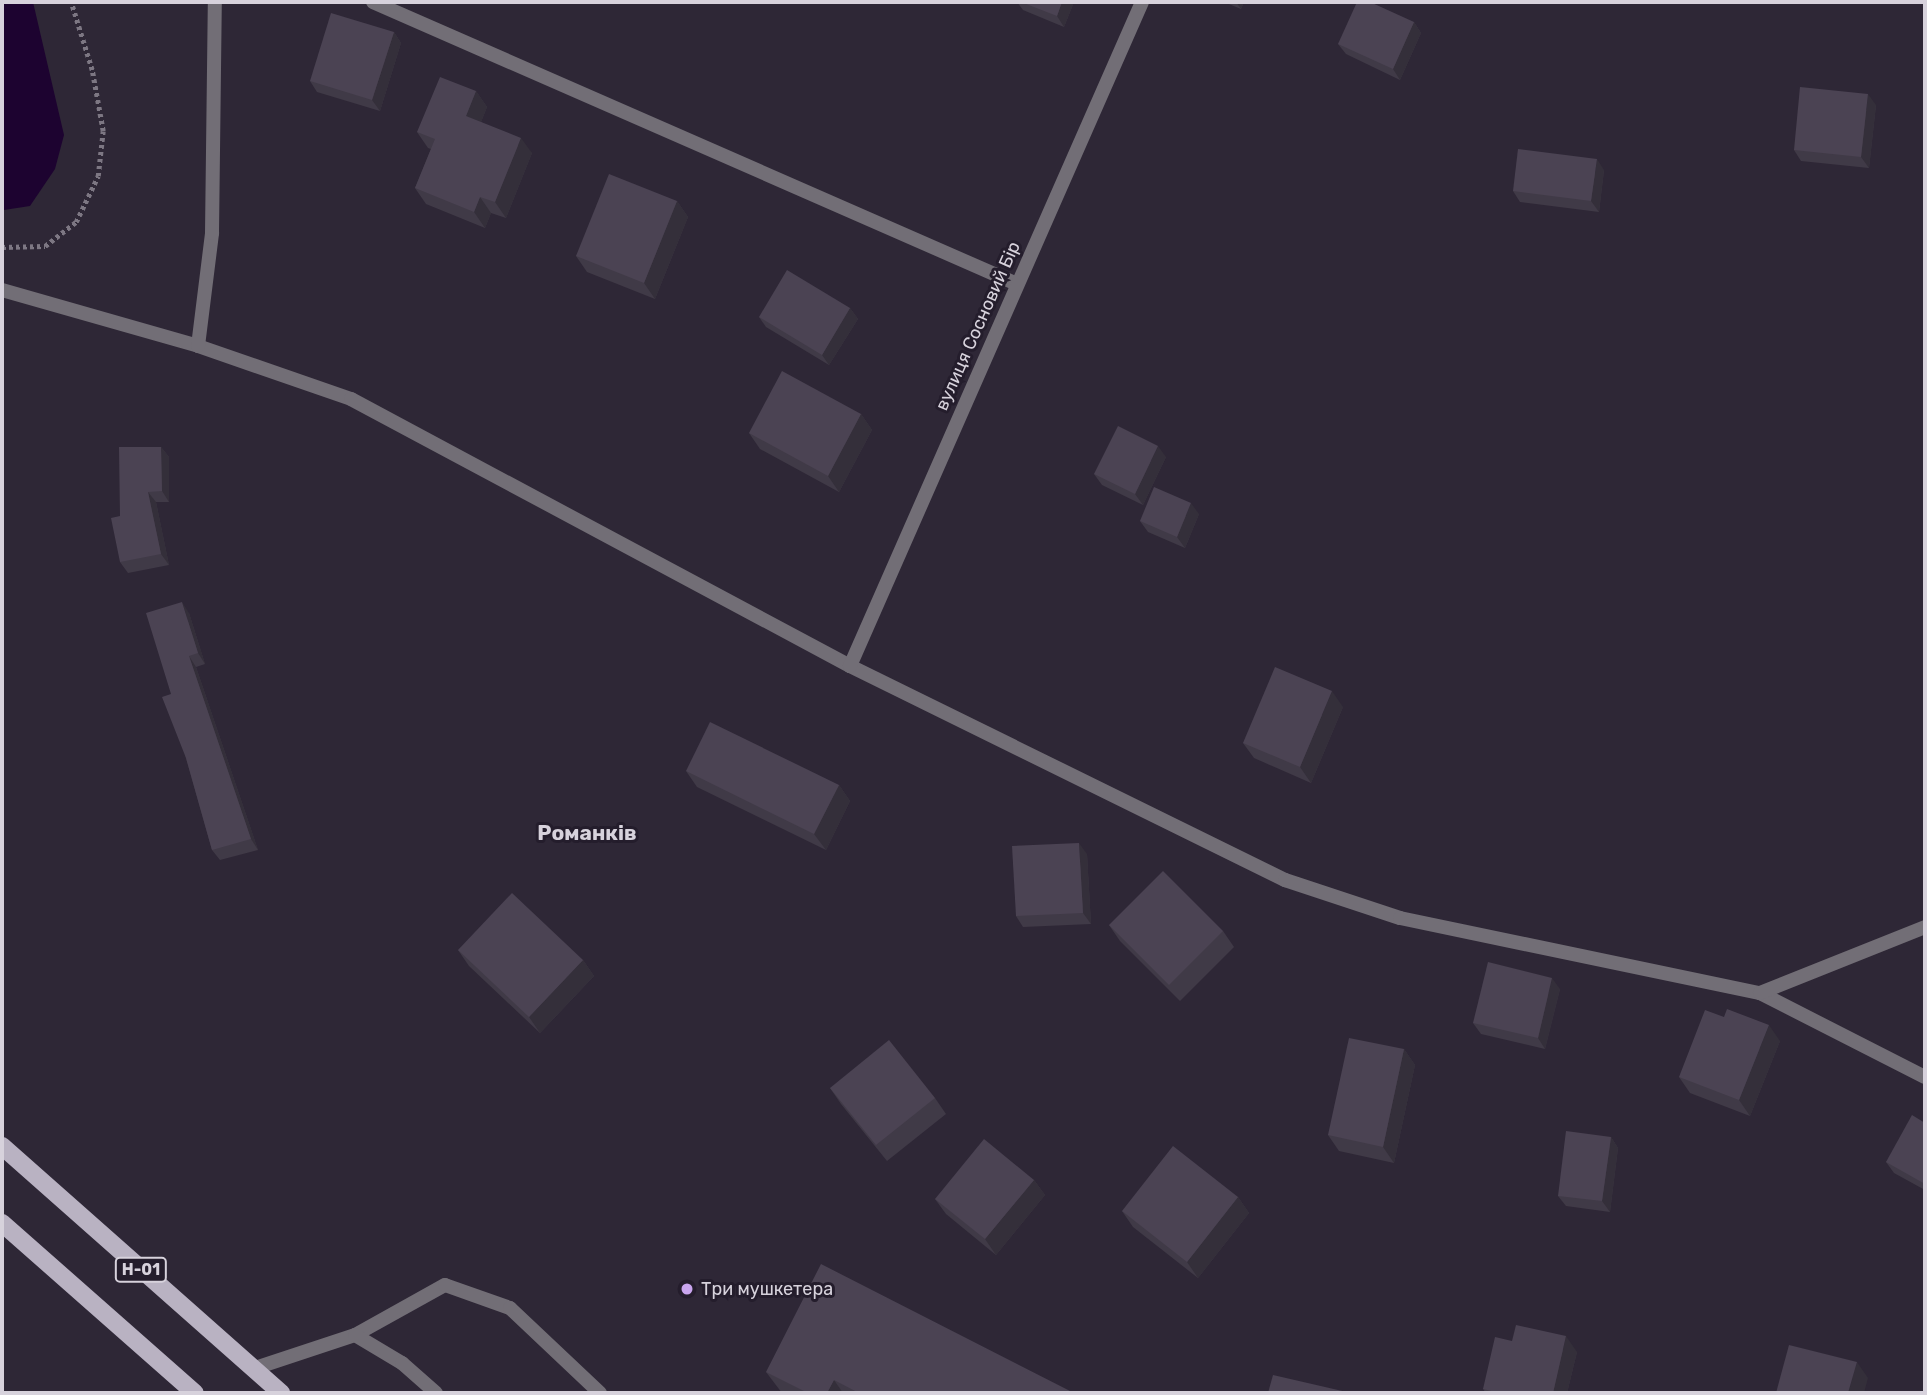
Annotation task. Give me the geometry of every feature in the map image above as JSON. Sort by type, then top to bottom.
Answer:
[{"type":"main road","name":"Н-01","points":[[2,1146],[281,1393]]},
{"type":"main road","points":[[2,1223],[195,1393]]},
{"type":"street","points":[[198,346],[212,233],[215,2]]},
{"type":"street","points":[[373,2],[1017,285]]},
{"type":"street","name":"вулиця Сосновий Бір","points":[[850,666],[1142,2]]},
{"type":"street","points":[[2,290],[198,346],[351,399],[850,666],[1285,880],[1401,918],[1760,993],[1925,1077]]},
{"type":"street","points":[[1760,993],[1925,927]]},
{"type":"street","points":[[252,1369],[355,1335],[446,1285],[510,1308],[600,1393]]},
{"type":"street","points":[[355,1335],[402,1363],[436,1393]]},
{"type":"path","points":[[2,247],[45,246],[76,222],[98,176],[103,131],[93,70],[71,2]]},
{"type":"shaded area","points":[[2,2],[33,2],[64,135],[55,169],[30,206],[4,210]]},
{"type":"building","points":[[1021,2],[1062,2],[1057,16]]},
{"type":"building","points":[[1357,2],[1370,2],[1414,22],[1393,69],[1338,44]]},
{"type":"building","points":[[331,13],[394,32],[372,100],[310,81]]},
{"type":"building","points":[[440,77],[476,91],[466,116],[521,138],[495,202],[480,197],[474,212],[415,188],[435,139],[417,132]]},
{"type":"building","points":[[1800,87],[1868,94],[1861,157],[1794,150]]},
{"type":"building","points":[[1518,149],[1597,159],[1591,201],[1513,191]]},
{"type":"building","points":[[609,174],[677,201],[644,283],[576,256]]},
{"type":"building","points":[[787,270],[850,308],[822,355],[759,317]]},
{"type":"building","points":[[782,371],[861,414],[828,476],[749,433]]},
{"type":"building","points":[[1118,426],[1158,446],[1135,494],[1094,474]]},
{"type":"building","points":[[119,447],[161,447],[162,491],[148,492],[161,554],[120,562],[111,518],[120,516]]},
{"type":"building","points":[[1154,487],[1191,503],[1177,537],[1140,521]]},
{"type":"building","points":[[182,602],[198,653],[189,656],[251,839],[212,850],[186,758],[162,697],[171,694],[146,613]]},
{"type":"building","points":[[1275,667],[1332,691],[1300,767],[1243,743]]},
{"type":"building","points":[[710,722],[839,785],[814,834],[686,771]]},
{"type":"building","points":[[1079,843],[1083,913],[1016,916],[1012,846]]},
{"type":"building","points":[[1163,871],[1223,931],[1169,985],[1109,925]]},
{"type":"building","points":[[512,893],[583,960],[529,1017],[458,950]]},
{"type":"building","points":[[1488,962],[1552,978],[1538,1038],[1473,1023]]},
{"type":"building","points":[[1727,1009],[1769,1025],[1739,1100],[1679,1077],[1705,1010],[1724,1017]]},
{"type":"building","points":[[1349,1038],[1404,1049],[1383,1147],[1328,1135]]},
{"type":"building","points":[[889,1040],[935,1098],[876,1145],[830,1088]]},
{"type":"building","points":[[1912,1115],[1925,1123],[1925,1184],[1886,1162]]},
{"type":"building","points":[[1566,1131],[1611,1137],[1602,1201],[1558,1196]]},
{"type":"building","points":[[984,1139],[1034,1180],[985,1239],[935,1199]]},
{"type":"building","points":[[1173,1146],[1238,1197],[1187,1262],[1122,1211]]},
{"type":"building","points":[[821,1264],[1074,1393],[859,1393],[834,1380],[827,1393],[808,1393],[766,1372]]},
{"type":"building","points":[[1516,1325],[1566,1336],[1553,1393],[1500,1393],[1483,1389],[1495,1337],[1512,1341]]},
{"type":"building","points":[[1789,1345],[1857,1362],[1848,1393],[1776,1393]]},
{"type":"building","points":[[1273,1375],[1351,1393],[1268,1393]]},
{"type":"place","name":"Три мушкетера","points":[[687,1289]]},
{"type":"district","name":"Романків","points":[[587,833]]}]
